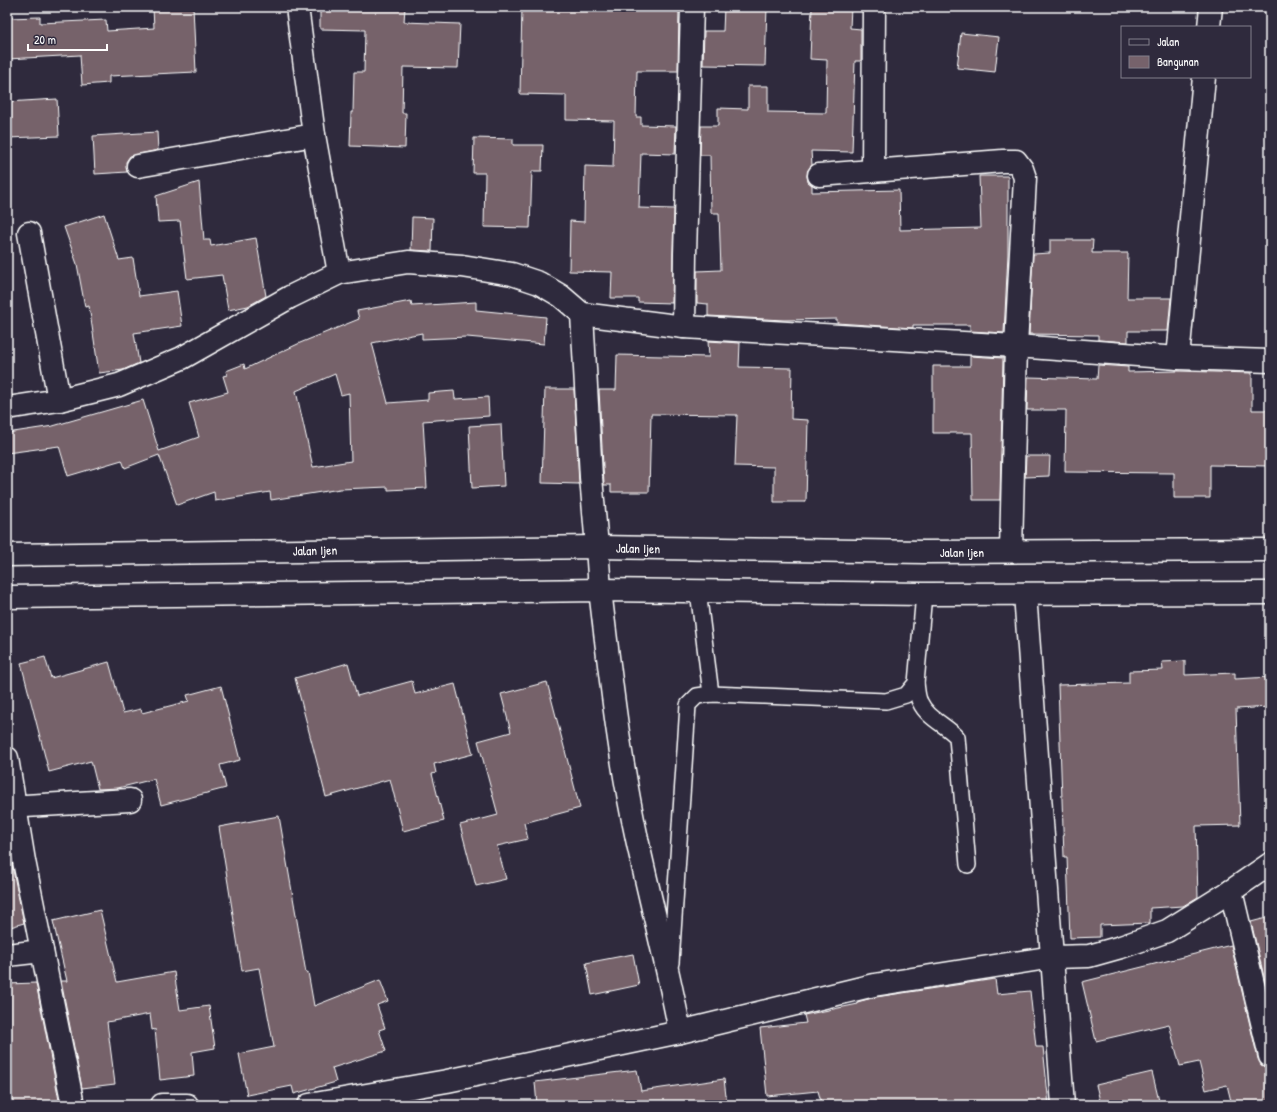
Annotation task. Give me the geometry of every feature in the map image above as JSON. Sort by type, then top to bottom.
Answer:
[{"type":"street","points":[[297,7],[314,135],[339,273]]},
{"type":"street","points":[[684,327],[684,254],[692,7]]},
{"type":"street","points":[[873,170],[874,7]]},
{"type":"street","points":[[1209,26],[1212,7]]},
{"type":"street","points":[[1178,358],[1204,78]]},
{"type":"street","points":[[138,166],[314,135]]},
{"type":"street","points":[[819,175],[1004,161],[1016,161],[1022,169],[1025,178],[1016,346],[1011,552]]},
{"type":"street","points":[[29,233],[59,400]]},
{"type":"street","points":[[7,408],[59,400],[119,385],[182,358],[290,297],[339,273],[408,262],[469,267],[512,274],[539,283],[561,296],[582,314],[684,327],[1016,346],[1178,358],[1270,361]]},
{"type":"street","points":[[582,314],[591,477],[600,590],[611,684],[637,838],[670,979],[680,1032]]},
{"type":"street","name":"Jalan Ijen","points":[[7,555],[597,547],[1011,552],[1270,550]]},
{"type":"street","points":[[7,597],[600,590],[924,594],[1270,593]]},
{"type":"street","points":[[1025,594],[1063,1105]]},
{"type":"street","points":[[7,758],[11,807],[73,1105]]},
{"type":"street","points":[[11,807],[130,800]]},
{"type":"street","points":[[308,1105],[447,1082],[680,1032],[874,985],[1053,958],[1089,956],[1121,947],[1166,931],[1231,891],[1270,864]]},
{"type":"street","points":[[1231,891],[1270,1056]]},
{"type":"street","points":[[7,955],[42,951]]},
{"type":"street","points":[[162,1105],[187,1105]]},
{"type":"lane","points":[[698,592],[711,694]]},
{"type":"lane","points":[[924,594],[916,683],[919,702],[927,712],[951,730],[957,737],[968,865]]},
{"type":"lane","points":[[670,979],[688,705],[697,696],[711,694],[886,701],[906,695],[916,683]]},
{"type":"building","points":[[193,7],[196,72],[109,76],[109,83],[82,85],[80,55],[7,59],[7,18],[40,17],[40,23],[106,20],[107,31],[154,28],[153,8]]},
{"type":"building","points":[[320,7],[405,7],[404,22],[460,24],[458,68],[403,67],[402,113],[406,113],[405,148],[350,146],[354,72],[364,72],[365,30],[320,29]]},
{"type":"building","points":[[522,7],[679,7],[678,71],[637,71],[636,117],[641,117],[641,125],[676,126],[675,154],[641,153],[639,208],[674,209],[672,303],[638,302],[638,298],[611,298],[612,272],[569,271],[570,221],[584,222],[585,166],[613,167],[614,121],[566,120],[566,95],[520,94]]},
{"type":"building","points":[[724,7],[767,7],[765,66],[703,65],[704,31],[723,31]]},
{"type":"building","points":[[812,7],[851,7],[850,28],[861,29],[861,61],[855,61],[852,152],[811,151],[812,165],[808,170],[807,176],[808,182],[812,185],[812,192],[899,190],[900,230],[981,228],[979,176],[1008,176],[1008,254],[1004,333],[970,331],[970,325],[913,325],[913,328],[837,323],[837,319],[784,320],[708,316],[708,304],[697,303],[697,271],[721,270],[719,213],[711,213],[710,155],[700,155],[701,126],[718,126],[718,108],[748,109],[748,86],[768,86],[768,112],[826,113],[827,60],[810,59]]},
{"type":"building","points":[[961,33],[999,37],[995,72],[957,68]]},
{"type":"building","points":[[57,99],[59,136],[7,138],[7,102]]},
{"type":"building","points":[[157,132],[158,150],[130,156],[126,162],[127,172],[95,174],[93,136]]},
{"type":"building","points":[[474,138],[513,139],[513,145],[543,145],[542,171],[532,171],[530,228],[484,227],[485,173],[473,173]]},
{"type":"building","points":[[199,182],[204,240],[210,240],[211,246],[256,238],[266,296],[248,306],[228,310],[222,275],[187,279],[180,221],[158,222],[156,196]]},
{"type":"building","points":[[104,214],[119,260],[133,258],[139,296],[177,291],[182,326],[134,333],[139,363],[123,370],[99,373],[89,306],[85,307],[77,264],[64,227]]},
{"type":"building","points":[[412,217],[433,218],[432,251],[411,250]]},
{"type":"building","points":[[1050,240],[1093,240],[1092,253],[1128,253],[1127,298],[1171,298],[1168,331],[1128,331],[1128,342],[1098,340],[1098,335],[1029,334],[1033,254],[1050,253]]},
{"type":"building","points":[[411,301],[412,306],[476,302],[476,310],[546,317],[544,344],[467,337],[422,339],[422,333],[372,343],[388,403],[428,400],[428,393],[454,391],[455,399],[488,397],[489,416],[423,421],[427,488],[388,490],[388,487],[340,489],[271,500],[270,492],[215,501],[214,492],[177,505],[159,455],[125,468],[122,460],[68,476],[59,446],[7,453],[7,433],[53,426],[143,400],[159,451],[199,437],[189,403],[228,392],[223,376],[227,375],[226,371],[244,364],[245,369],[300,343],[359,319],[357,311]],"holes":[[[335,374],[341,395],[349,393],[351,461],[313,467],[296,391]]]},
{"type":"building","points":[[708,341],[740,343],[739,367],[792,368],[791,419],[808,420],[806,502],[774,502],[774,467],[735,466],[737,415],[651,414],[649,492],[611,492],[611,485],[604,485],[599,390],[616,390],[617,355],[709,357]]},
{"type":"building","points":[[970,356],[1003,358],[1000,500],[973,500],[972,433],[933,433],[933,366],[970,366]]},
{"type":"building","points":[[1098,365],[1128,367],[1128,372],[1178,371],[1252,373],[1252,410],[1270,410],[1270,466],[1210,465],[1210,498],[1174,498],[1174,473],[1065,472],[1066,410],[1027,410],[1028,377],[1097,379]]},
{"type":"building","points":[[545,389],[574,389],[579,484],[542,483]]},
{"type":"building","points":[[501,424],[504,486],[472,488],[469,426]]},
{"type":"building","points":[[1026,456],[1050,456],[1049,476],[1025,477]]},
{"type":"building","points":[[45,657],[51,678],[109,662],[123,713],[141,709],[142,713],[189,701],[187,695],[221,686],[240,760],[220,765],[226,788],[161,805],[154,779],[118,788],[98,789],[91,761],[49,772],[21,663]]},
{"type":"building","points":[[1185,661],[1185,675],[1235,673],[1235,679],[1270,677],[1270,707],[1236,709],[1240,825],[1196,826],[1198,897],[1183,906],[1150,908],[1150,923],[1100,925],[1100,937],[1070,938],[1067,857],[1064,857],[1058,685],[1129,683],[1129,671],[1163,670],[1162,662]]},
{"type":"building","points":[[348,663],[357,696],[412,681],[415,694],[455,684],[473,754],[434,764],[436,773],[432,774],[444,821],[403,831],[390,779],[326,797],[295,678]]},
{"type":"building","points":[[547,682],[580,808],[524,823],[528,839],[497,846],[506,879],[476,886],[460,825],[498,815],[478,741],[511,732],[501,694]]},
{"type":"building","points":[[279,816],[306,973],[308,972],[314,1006],[380,980],[388,1001],[377,1005],[385,1028],[379,1030],[386,1051],[332,1068],[336,1082],[294,1094],[292,1086],[247,1095],[239,1054],[274,1047],[259,968],[242,971],[219,827]]},
{"type":"building","points":[[7,861],[11,861],[24,923],[7,928]]},
{"type":"building","points":[[100,910],[117,982],[174,972],[180,1010],[209,1006],[215,1048],[192,1052],[194,1076],[160,1080],[155,1029],[152,1030],[150,1014],[107,1022],[115,1084],[82,1088],[61,981],[67,981],[53,921]]},
{"type":"building","points":[[1270,917],[1270,1002],[1251,922]]},
{"type":"building","points":[[1231,945],[1258,1059],[1261,1065],[1270,1068],[1270,1105],[1232,1105],[1227,1085],[1206,1090],[1199,1062],[1180,1066],[1169,1024],[1096,1041],[1082,982]]},
{"type":"building","points":[[633,954],[639,985],[592,995],[586,963]]},
{"type":"building","points":[[995,979],[997,994],[1030,991],[1036,1047],[1043,1047],[1049,1105],[822,1105],[818,1091],[767,1096],[760,1028],[806,1023],[804,1015],[858,1004],[857,1002],[876,997]]},
{"type":"building","points":[[36,983],[60,1105],[7,1105],[7,984]]},
{"type":"building","points":[[637,1070],[641,1091],[724,1079],[727,1105],[537,1105],[535,1082]]},
{"type":"building","points":[[1152,1072],[1160,1105],[1101,1105],[1096,1085]]}]
